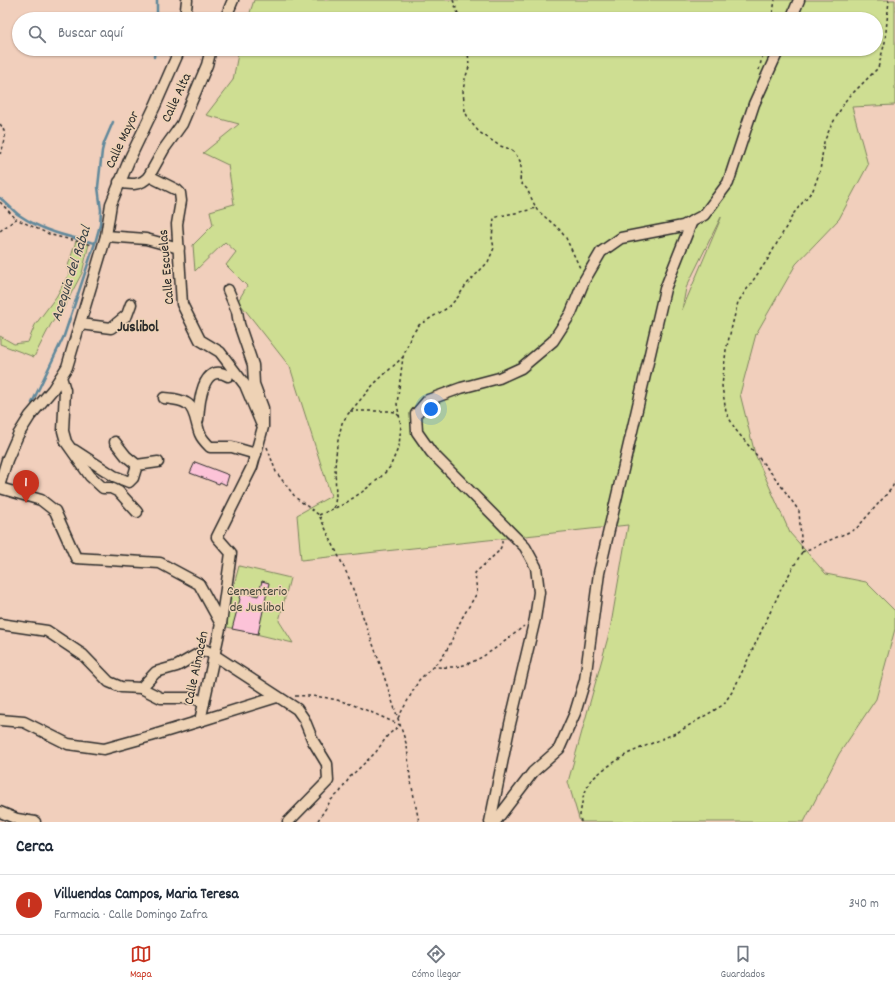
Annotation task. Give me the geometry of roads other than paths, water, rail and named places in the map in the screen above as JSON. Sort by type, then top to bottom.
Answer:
[{"type":"street","points":[[186,12],[187,0]]},
{"type":"street","points":[[228,12],[233,0]]},
{"type":"street","points":[[794,12],[799,0]]},
{"type":"street","name":"Calle Mayor","points":[[0,482],[11,450],[18,436],[30,416],[61,377],[70,358],[106,236],[111,204],[119,182],[177,56]]},
{"type":"street","name":"Calle Alta","points":[[149,176],[164,150],[182,124],[207,65],[209,56]]},
{"type":"street","points":[[490,822],[510,724],[535,619],[539,592],[536,567],[525,547],[431,452],[417,432],[416,414],[428,400],[461,388],[499,378],[521,368],[553,341],[571,313],[586,277],[601,252],[621,238],[683,226],[704,215],[728,183],[754,104],[776,56]]},
{"type":"street","points":[[119,182],[128,185],[134,184],[142,182],[149,176]]},
{"type":"street","name":"Calle Escuelas","points":[[149,176],[180,193],[181,201],[177,224],[182,304],[200,340],[220,352],[245,385],[263,427]]},
{"type":"street","points":[[495,822],[533,772],[559,749],[575,713],[585,680],[599,573],[666,289],[692,221]]},
{"type":"street","points":[[106,236],[146,239],[178,248]]},
{"type":"street","name":"Calle Almacén","points":[[0,720],[24,722],[68,744],[104,748],[151,736],[200,720],[220,624],[232,553],[217,537],[252,467],[263,427],[263,408],[254,384],[253,365],[239,324],[237,311],[228,290]]},
{"type":"street","points":[[80,324],[111,328],[127,315],[131,304]]},
{"type":"street","points":[[197,424],[199,400],[203,387],[208,378],[220,372],[228,376]]},
{"type":"street","points":[[61,377],[65,390],[64,435],[71,449],[82,466],[98,484],[103,488],[111,488],[119,492],[137,512]]},
{"type":"street","points":[[164,398],[187,403],[191,407],[200,434],[210,447],[232,446],[256,454]]},
{"type":"street","points":[[116,442],[126,456],[137,464],[158,462]]},
{"type":"street","points":[[71,449],[114,476],[129,482],[133,478],[137,464]]},
{"type":"street","points":[[0,488],[41,500],[55,511],[76,558],[160,564],[199,584],[220,624]]},
{"type":"street","points":[[0,624],[47,631],[83,655],[109,682],[121,687],[141,688],[161,698],[194,698],[204,703]]},
{"type":"street","points":[[141,688],[156,672],[178,666],[204,650],[214,654],[297,709],[304,719],[313,741],[327,764],[328,781],[288,822]]},
{"type":"street","points":[[200,720],[277,697]]},
{"type":"street","points":[[0,812],[17,819],[35,822]]},
{"type":"waterway","points":[[157,0],[157,12]]},
{"type":"waterway","name":"Acequia del Rabal","points":[[32,403],[64,336],[95,243],[100,225],[101,210],[98,187],[102,151],[113,122]]},
{"type":"waterway","points":[[0,198],[28,221],[66,236],[95,243]]},
{"type":"place","name":"Villuendas Campos, Maria Teresa","points":[[26,503]]},
{"type":"district","name":"Juslibol","points":[[138,328]]},
{"type":"park label","name":"Cementerio de Juslibol","points":[[257,600]]}]
